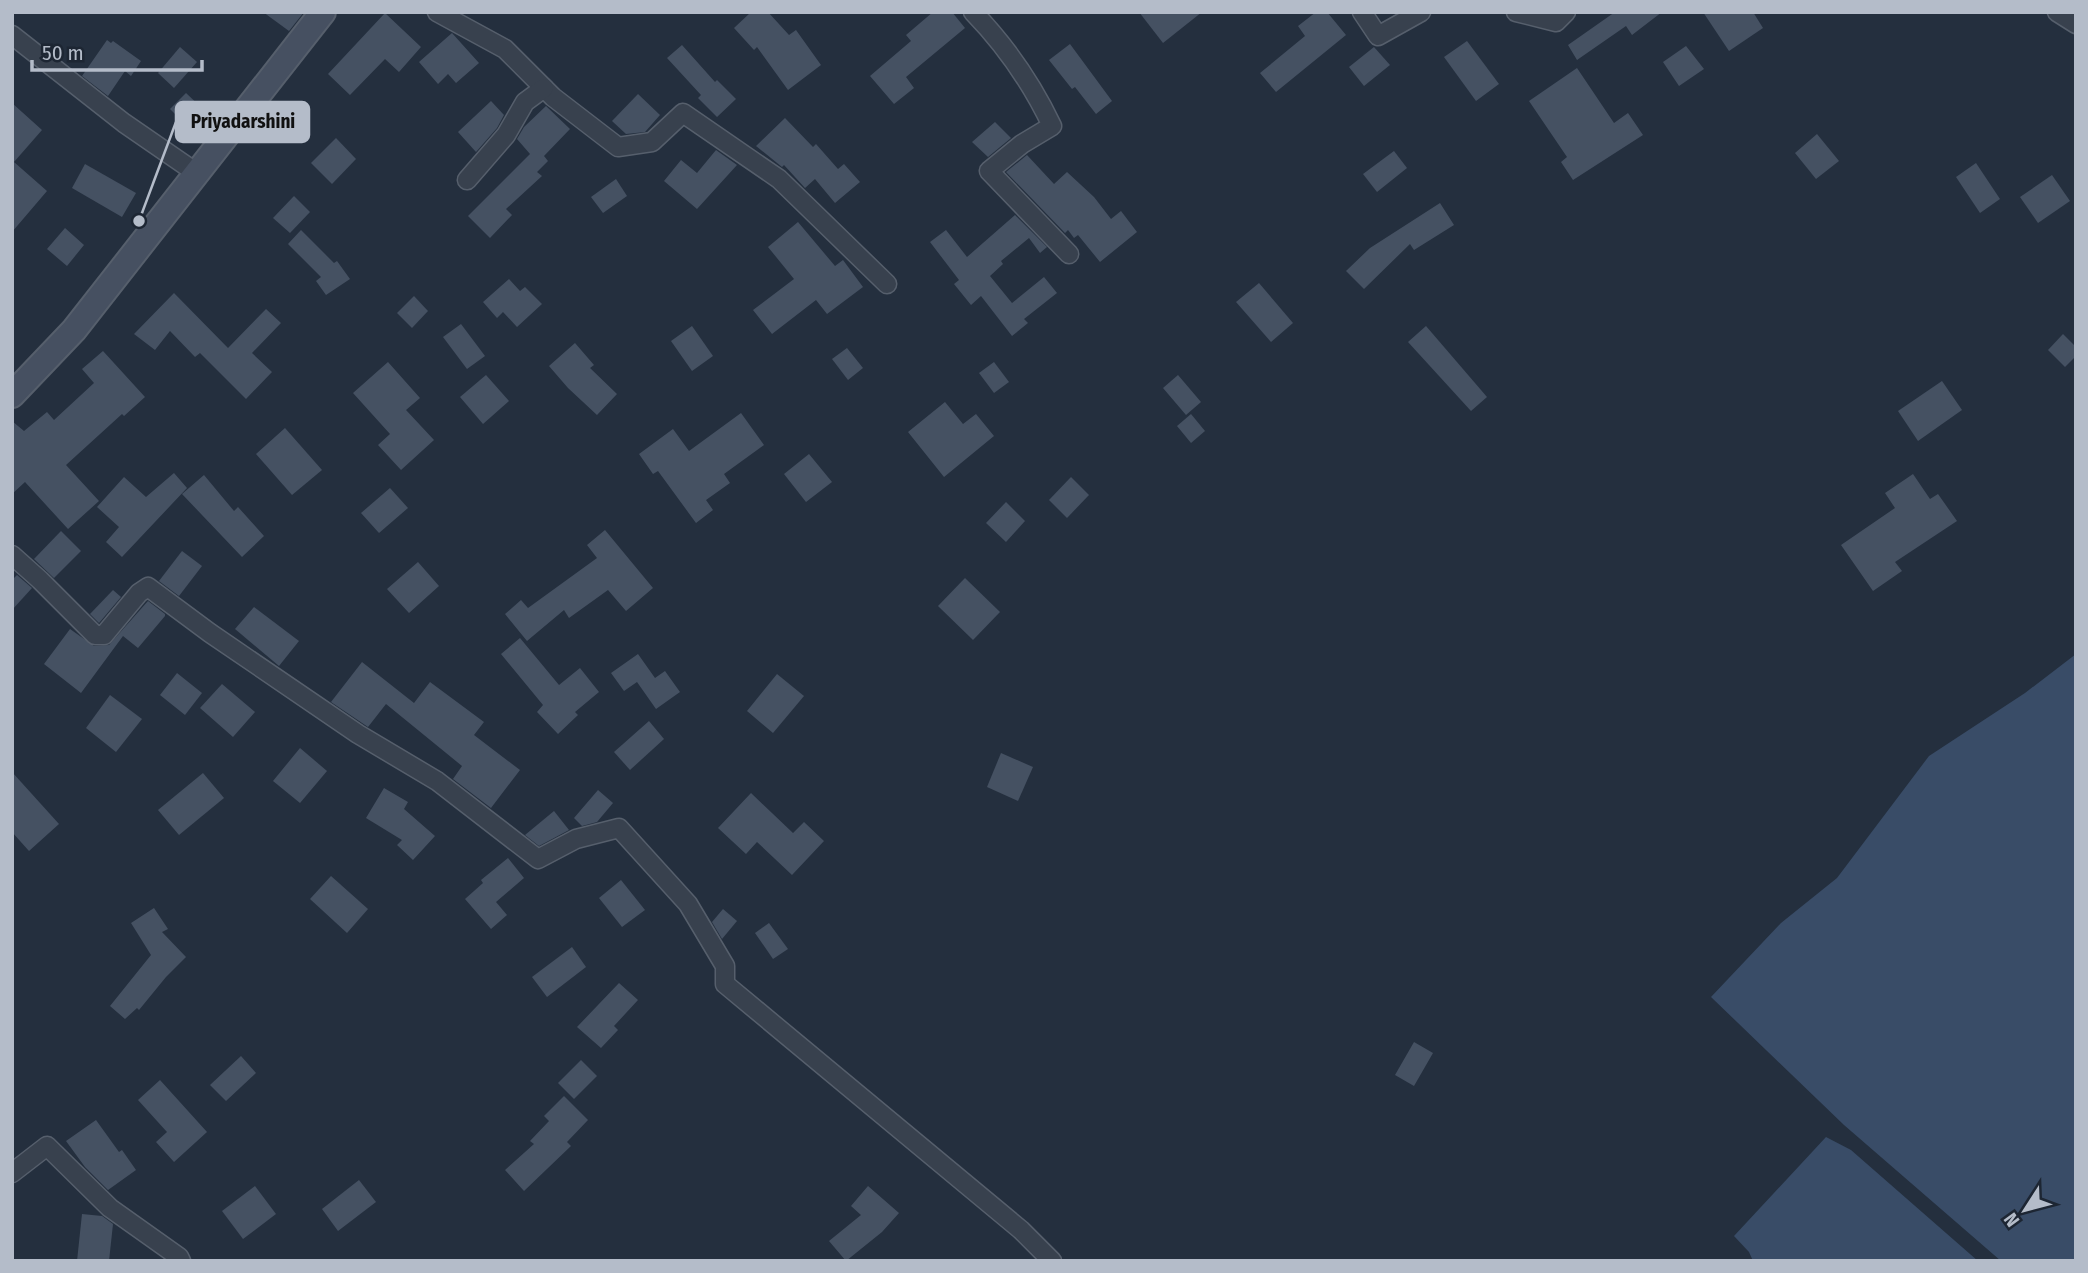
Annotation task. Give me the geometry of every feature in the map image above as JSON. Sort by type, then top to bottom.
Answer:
[{"type":"main road","points":[[12,395],[74,330],[323,12]]},
{"type":"street","points":[[437,12],[505,49],[544,88],[618,147],[653,142],[683,113],[779,179],[887,284]]},
{"type":"street","points":[[973,12],[994,34],[1036,92],[1052,126],[1022,144],[989,172],[1069,254]]},
{"type":"street","points":[[1362,12],[1378,36],[1421,12]]},
{"type":"street","points":[[1516,12],[1556,22],[1566,12]]},
{"type":"street","points":[[2057,12],[2076,24]]},
{"type":"street","points":[[12,35],[124,123],[198,174]]},
{"type":"street","points":[[467,180],[506,135],[525,102],[544,88]]},
{"type":"street","points":[[12,555],[95,635],[104,635],[139,593],[148,587],[210,633],[358,734],[437,781],[538,859],[576,839],[619,828],[688,904],[725,967],[724,984],[1021,1230],[1052,1261]]},
{"type":"street","points":[[12,1173],[47,1146],[110,1208],[181,1261]]},
{"type":"water","points":[[2076,654],[2076,1261],[2001,1261],[1844,1125],[1711,997],[1781,923],[1837,878],[1929,756],[2025,693]]},
{"type":"water","points":[[1826,1137],[1851,1150],[1978,1261],[1753,1261],[1749,1252],[1734,1236]]},
{"type":"building","points":[[263,12],[304,12],[289,31]]},
{"type":"building","points":[[751,12],[768,12],[789,35],[796,30],[821,65],[788,90],[757,47],[754,50],[734,28]]},
{"type":"building","points":[[933,12],[952,12],[965,28],[906,77],[914,88],[894,104],[870,76],[911,41],[906,35]]},
{"type":"building","points":[[1139,12],[1202,12],[1163,43]]},
{"type":"building","points":[[1316,12],[1327,12],[1346,35],[1276,92],[1260,73],[1305,36],[1298,26]]},
{"type":"building","points":[[1615,12],[1662,12],[1632,35],[1626,26],[1577,60],[1568,45]]},
{"type":"building","points":[[1703,12],[1753,12],[1763,28],[1729,51]]},
{"type":"building","points":[[385,13],[421,47],[399,72],[385,59],[350,95],[328,74]]},
{"type":"building","points":[[452,33],[479,63],[456,83],[448,74],[438,84],[419,62]]},
{"type":"building","points":[[107,40],[111,43],[113,41],[141,61],[131,76],[125,71],[108,96],[82,76]]},
{"type":"building","points":[[1467,41],[1499,84],[1476,101],[1444,57]]},
{"type":"building","points":[[1070,44],[1112,101],[1096,114],[1049,60]]},
{"type":"building","points":[[682,45],[715,82],[717,80],[736,99],[717,117],[698,98],[701,95],[667,58]]},
{"type":"building","points":[[1686,46],[1704,69],[1679,86],[1663,62]]},
{"type":"building","points":[[180,47],[197,62],[174,88],[158,73]]},
{"type":"building","points":[[1374,47],[1390,65],[1364,86],[1349,67]]},
{"type":"building","points":[[1577,68],[1614,123],[1628,113],[1643,135],[1573,180],[1561,162],[1567,157],[1529,101]]},
{"type":"building","points":[[186,93],[205,111],[189,128],[170,109]]},
{"type":"building","points":[[638,94],[660,115],[645,132],[626,134],[612,121]]},
{"type":"building","points":[[491,101],[504,115],[497,128],[476,152],[458,132]]},
{"type":"building","points":[[12,103],[42,130],[14,162],[47,191],[12,232]]},
{"type":"building","points":[[546,106],[570,129],[544,156],[548,161],[537,172],[542,176],[506,209],[512,215],[490,238],[468,216],[530,154],[517,139],[524,127]]},
{"type":"building","points":[[785,118],[813,147],[816,144],[838,169],[844,164],[860,182],[835,203],[815,179],[805,188],[784,165],[782,167],[756,146]]},
{"type":"building","points":[[995,122],[1011,138],[988,157],[972,142]]},
{"type":"building","points":[[1817,134],[1839,161],[1816,179],[1795,153]]},
{"type":"building","points":[[336,138],[356,159],[332,184],[311,163]]},
{"type":"building","points":[[716,150],[737,165],[697,209],[664,181],[681,160],[697,173]]},
{"type":"building","points":[[1394,151],[1407,168],[1377,192],[1363,174]]},
{"type":"building","points":[[1027,155],[1054,184],[1067,172],[1094,197],[1111,219],[1121,211],[1137,232],[1100,262],[1078,235],[1074,238],[1068,230],[1065,233],[1006,172]]},
{"type":"building","points":[[1976,163],[2000,199],[1980,213],[1956,177]]},
{"type":"building","points":[[85,164],[136,193],[122,217],[72,188]]},
{"type":"building","points":[[2052,175],[2070,201],[2038,223],[2020,197]]},
{"type":"building","points":[[616,179],[627,196],[603,213],[591,197]]},
{"type":"building","points":[[294,196],[310,212],[290,233],[273,218]]},
{"type":"building","points":[[1440,203],[1454,225],[1414,250],[1410,244],[1364,289],[1346,271],[1370,248]]},
{"type":"building","points":[[1015,215],[1047,247],[1040,253],[1029,238],[1001,261],[1003,264],[990,276],[1012,303],[1044,277],[1057,293],[1024,319],[1028,323],[1012,336],[981,296],[971,305],[954,284],[959,280],[930,242],[946,230],[967,257]]},
{"type":"building","points":[[798,222],[835,266],[843,260],[863,287],[827,314],[816,300],[772,334],[753,310],[794,279],[768,247]]},
{"type":"building","points":[[65,228],[84,245],[67,266],[47,249]]},
{"type":"building","points":[[301,230],[334,263],[337,261],[350,279],[326,295],[316,281],[321,277],[288,244]]},
{"type":"building","points":[[509,279],[520,291],[525,287],[542,304],[517,327],[503,312],[497,318],[483,302]]},
{"type":"building","points":[[1259,283],[1293,323],[1271,342],[1236,302]]},
{"type":"building","points":[[174,293],[228,348],[266,309],[281,323],[252,353],[272,372],[246,399],[200,353],[195,357],[170,331],[155,350],[134,334]]},
{"type":"building","points":[[414,296],[428,311],[412,328],[397,313]]},
{"type":"building","points":[[461,324],[485,356],[467,369],[443,337]]},
{"type":"building","points":[[692,326],[713,356],[692,371],[671,341]]},
{"type":"building","points":[[1426,326],[1487,397],[1471,411],[1408,342]]},
{"type":"building","points":[[2063,334],[2076,347],[2076,356],[2065,367],[2048,350]]},
{"type":"building","points":[[575,343],[594,365],[590,368],[617,394],[597,415],[549,366]]},
{"type":"building","points":[[847,348],[863,368],[848,380],[832,359]]},
{"type":"building","points":[[103,351],[145,397],[124,416],[122,414],[66,465],[99,501],[68,529],[25,482],[12,494],[12,421],[24,431],[47,412],[54,420],[94,383],[82,369]]},
{"type":"building","points":[[388,362],[420,398],[406,410],[434,440],[401,470],[378,445],[390,434],[353,393]]},
{"type":"building","points":[[994,362],[1009,382],[994,393],[979,373]]},
{"type":"building","points":[[486,375],[509,401],[483,424],[460,397]]},
{"type":"building","points":[[1178,375],[1201,402],[1186,415],[1163,388]]},
{"type":"building","points":[[1942,381],[1962,410],[1918,441],[1898,411]]},
{"type":"building","points":[[945,402],[963,424],[976,414],[994,436],[944,477],[908,432]]},
{"type":"building","points":[[741,413],[764,445],[724,474],[730,483],[706,500],[713,510],[696,523],[658,471],[653,474],[639,454],[673,429],[689,451]]},
{"type":"building","points":[[1191,414],[1205,431],[1191,443],[1177,426]]},
{"type":"building","points":[[285,428],[322,470],[292,495],[256,454]]},
{"type":"building","points":[[809,454],[832,482],[806,502],[784,474]]},
{"type":"building","points":[[174,473],[187,488],[122,557],[106,542],[119,527],[97,507],[124,477],[146,497]]},
{"type":"building","points":[[1913,474],[1930,499],[1938,494],[1957,521],[1895,562],[1902,571],[1873,591],[1841,545],[1895,508],[1885,493]]},
{"type":"building","points":[[204,475],[234,511],[238,507],[264,536],[242,557],[182,494]]},
{"type":"building","points":[[1071,477],[1089,495],[1067,518],[1049,500]]},
{"type":"building","points":[[390,488],[408,508],[379,533],[361,513]]},
{"type":"building","points":[[1006,502],[1025,521],[1006,542],[986,523]]},
{"type":"building","points":[[605,530],[653,588],[626,611],[608,590],[569,618],[564,610],[527,641],[505,614],[521,600],[528,608],[597,558],[587,545]]},
{"type":"building","points":[[61,531],[81,551],[54,578],[34,559]]},
{"type":"building","points":[[182,551],[202,566],[179,596],[159,581]]},
{"type":"building","points":[[418,562],[439,586],[409,613],[387,589]]},
{"type":"building","points":[[17,575],[32,588],[12,610],[12,580]]},
{"type":"building","points":[[965,578],[1000,612],[973,640],[938,606]]},
{"type":"building","points":[[113,590],[121,597],[99,623],[90,614]]},
{"type":"building","points":[[148,601],[165,616],[138,648],[123,636],[81,693],[44,664],[70,629],[94,646],[109,645]]},
{"type":"building","points":[[254,607],[299,641],[279,666],[235,629]]},
{"type":"building","points":[[520,638],[559,685],[580,668],[599,692],[575,712],[578,715],[558,734],[537,712],[543,705],[501,654]]},
{"type":"building","points":[[638,654],[655,678],[665,671],[680,692],[656,709],[637,682],[624,691],[611,673]]},
{"type":"building","points":[[362,662],[414,703],[430,682],[484,722],[474,735],[520,770],[491,808],[453,779],[462,766],[386,704],[368,727],[331,702]]},
{"type":"building","points":[[177,673],[202,693],[185,715],[160,695]]},
{"type":"building","points":[[777,674],[804,696],[773,733],[747,711]]},
{"type":"building","points":[[222,684],[255,712],[233,737],[200,708]]},
{"type":"building","points":[[110,695],[142,719],[116,752],[86,728]]},
{"type":"building","points":[[649,721],[664,739],[630,770],[614,752]]},
{"type":"building","points":[[300,748],[327,771],[300,803],[273,781]]},
{"type":"building","points":[[1001,753],[1033,767],[1018,801],[987,787]]},
{"type":"building","points":[[12,772],[59,824],[29,851],[12,832]]},
{"type":"building","points":[[203,773],[224,798],[179,835],[158,810]]},
{"type":"building","points":[[384,788],[408,802],[404,809],[435,836],[413,860],[397,845],[402,840],[366,818]]},
{"type":"building","points":[[598,790],[613,803],[597,822],[582,826],[574,818]]},
{"type":"building","points":[[751,793],[793,833],[804,822],[824,841],[792,875],[757,842],[746,854],[718,828]]},
{"type":"building","points":[[554,811],[569,830],[539,846],[525,835]]},
{"type":"building","points":[[508,858],[524,878],[496,902],[507,915],[491,929],[465,899],[483,883],[481,880]]},
{"type":"building","points":[[331,876],[368,909],[347,933],[310,899]]},
{"type":"building","points":[[621,880],[645,910],[622,927],[599,898]]},
{"type":"building","points":[[154,908],[168,929],[162,932],[186,957],[139,1010],[137,1008],[125,1019],[110,1006],[151,955],[131,923]]},
{"type":"building","points":[[723,909],[737,921],[722,939],[712,922]]},
{"type":"building","points":[[769,923],[788,949],[773,959],[755,933]]},
{"type":"building","points":[[572,947],[586,967],[547,997],[532,977]]},
{"type":"building","points":[[619,983],[638,1000],[614,1026],[618,1030],[601,1048],[577,1027]]},
{"type":"building","points":[[1414,1042],[1433,1053],[1414,1086],[1395,1075]]},
{"type":"building","points":[[241,1056],[256,1073],[226,1101],[210,1085]]},
{"type":"building","points":[[581,1060],[597,1076],[574,1099],[558,1083]]},
{"type":"building","points":[[160,1080],[207,1132],[174,1162],[156,1142],[167,1132],[138,1100]]},
{"type":"building","points":[[564,1096],[588,1120],[567,1142],[571,1146],[524,1191],[505,1170],[534,1144],[530,1141],[549,1121],[544,1116]]},
{"type":"building","points":[[96,1120],[136,1170],[108,1190],[85,1167],[66,1141]]},
{"type":"building","points":[[359,1180],[376,1202],[338,1231],[322,1209]]},
{"type":"building","points":[[255,1186],[276,1214],[243,1239],[222,1211]]},
{"type":"building","points":[[868,1186],[899,1213],[882,1232],[846,1261],[829,1241],[861,1215],[851,1206]]},
{"type":"building","points":[[82,1214],[102,1216],[113,1224],[109,1261],[77,1261]]},
{"type":"place","name":"Priyadarshini","points":[[139,221]]}]
